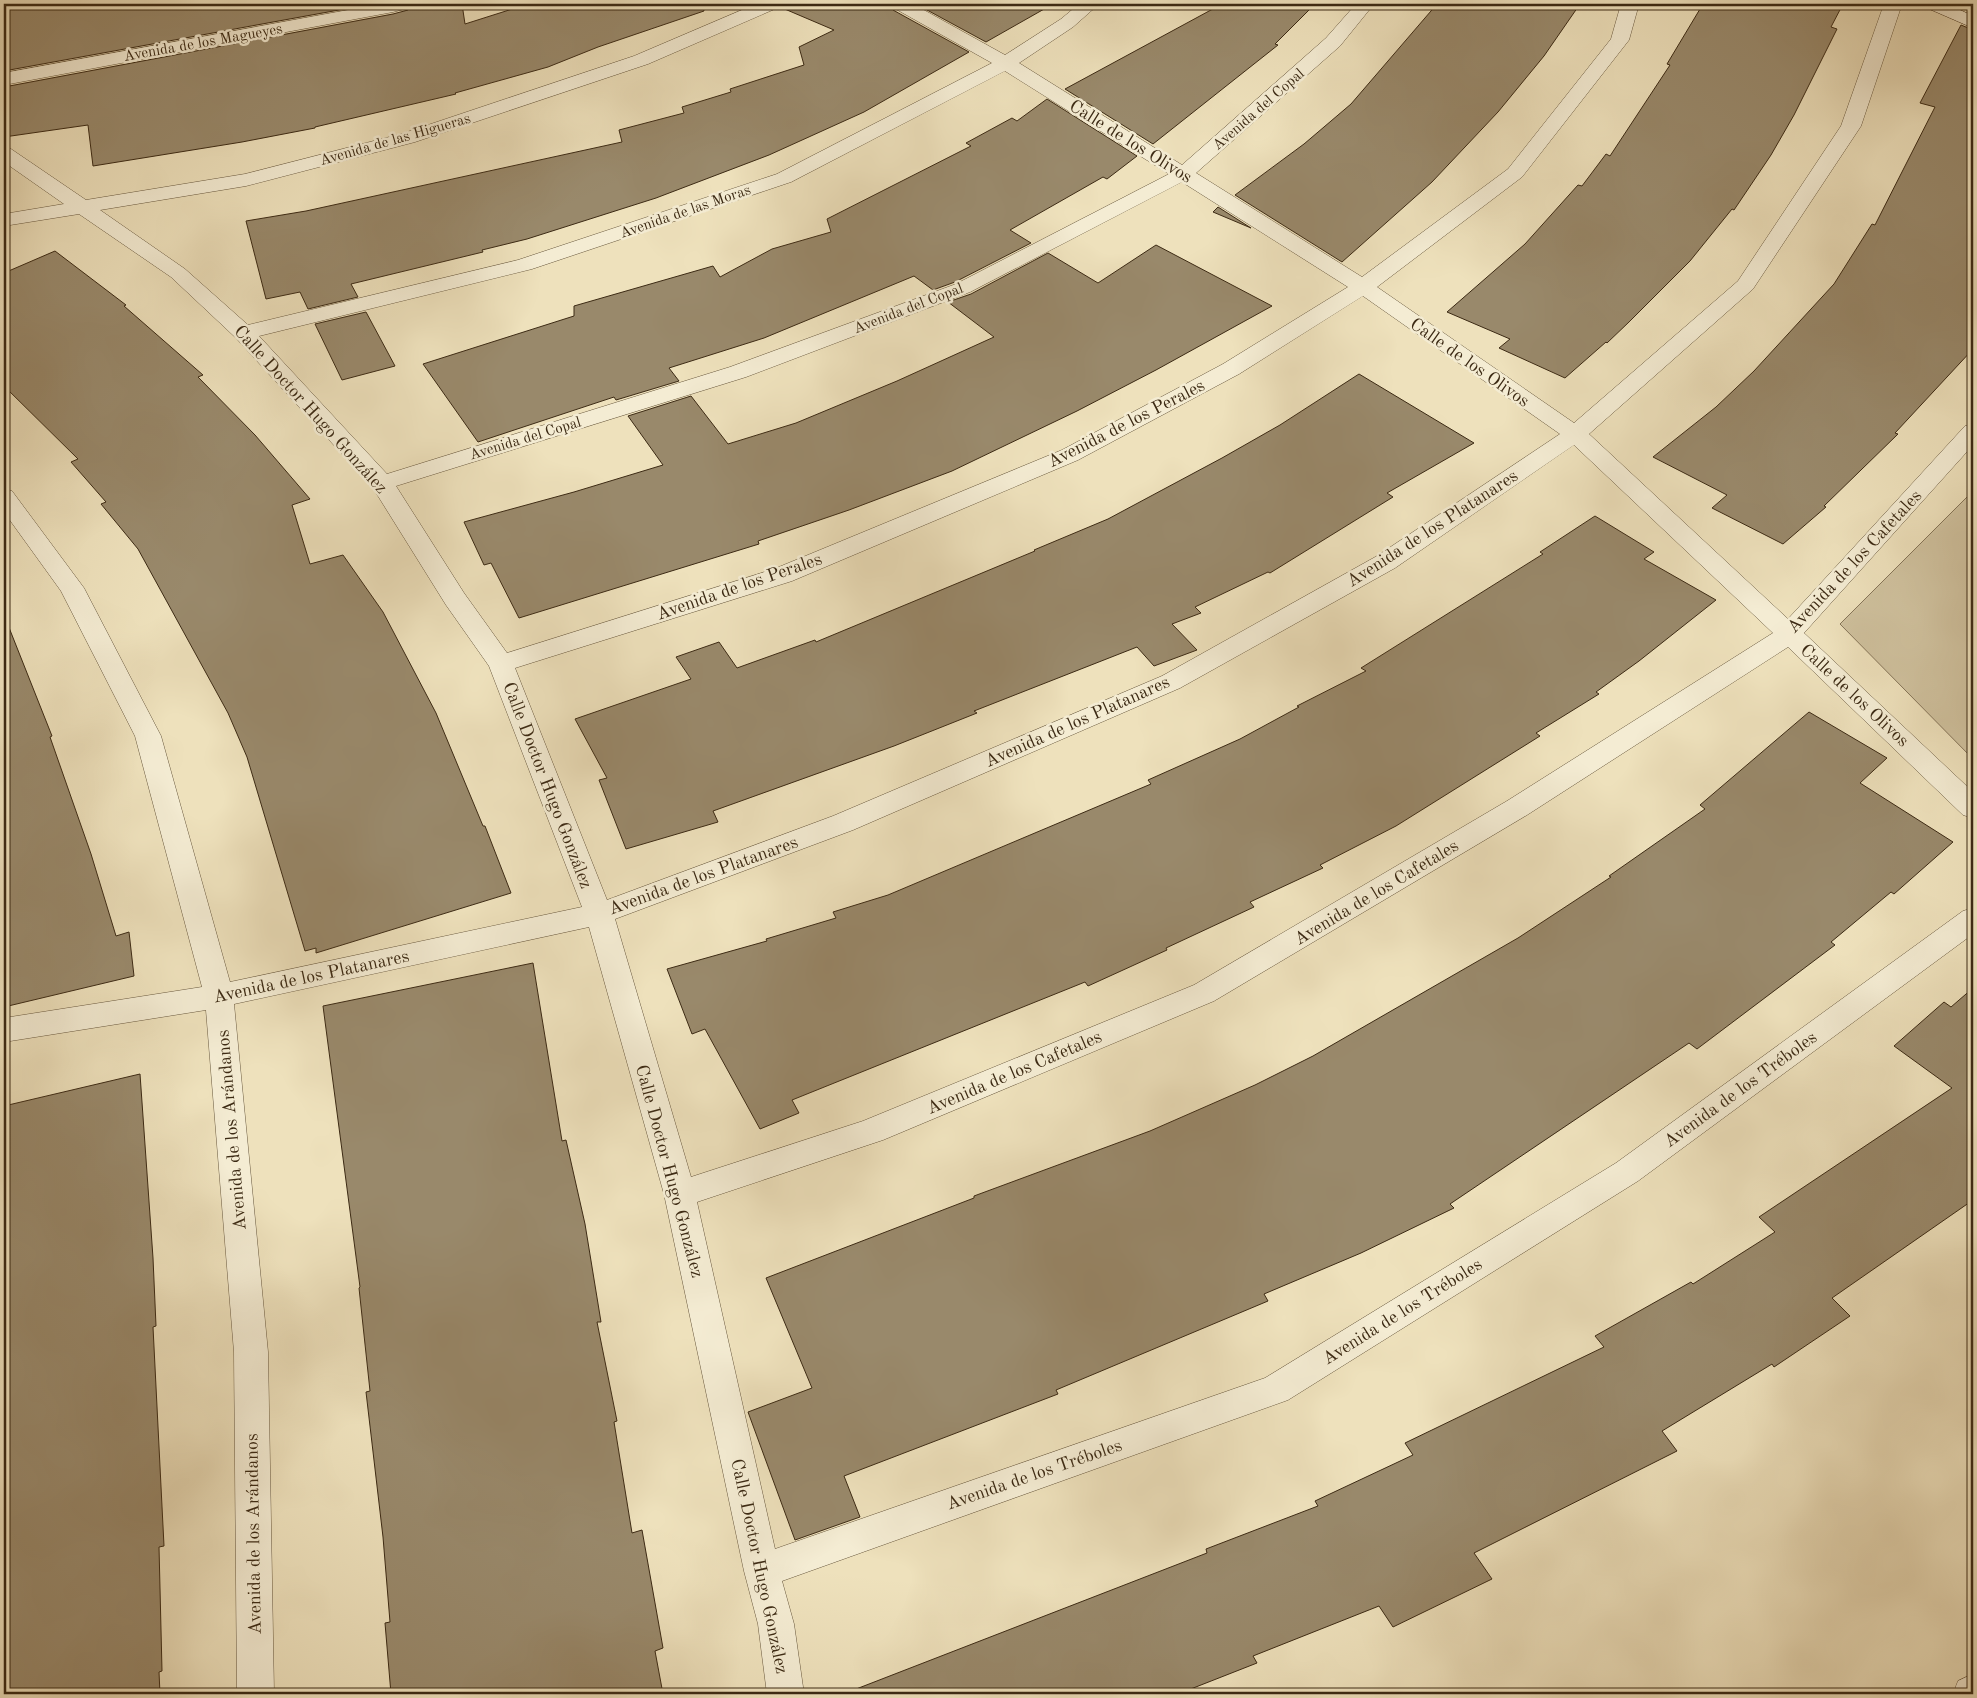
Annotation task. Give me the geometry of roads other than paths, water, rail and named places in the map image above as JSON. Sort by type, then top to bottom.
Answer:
[{"type":"street","name":"Avenida de los Magueyes","points":[[4,79],[402,4]]},
{"type":"street","name":"Avenida de las Higueras","points":[[4,220],[246,180],[408,138],[641,60],[771,4]]},
{"type":"street","name":"Calle de los Olivos","points":[[900,4],[1006,62],[1363,287],[1575,434],[1824,665],[1973,808]]},
{"type":"street","name":"Avenida de las Moras","points":[[244,333],[525,265],[784,178],[1006,62],[1067,23],[1090,4]]},
{"type":"street","name":"Avenida del Copal","points":[[382,484],[738,372],[963,288],[1182,174],[1333,42],[1365,4]]},
{"type":"street","name":"Avenida de los Perales","points":[[501,664],[783,575],[1070,454],[1232,369],[1363,287],[1515,173],[1620,40],[1630,4]]},
{"type":"street","name":"Avenida de los Platanares","points":[[4,1030],[219,996],[599,914],[843,823],[1171,682],[1386,562],[1575,434],[1746,285],[1851,126],[1893,4]]},
{"type":"street","points":[[1933,4],[1973,23]]},
{"type":"street","name":"Calle Doctor Hugo González","points":[[4,154],[178,273],[244,333],[382,484],[455,599],[501,664],[599,914],[680,1194],[762,1570],[776,1624],[786,1694]]},
{"type":"street","name":"Avenida de los Cafetales","points":[[680,1194],[872,1131],[1204,993],[1517,808],[1789,634],[1973,431]]},
{"type":"street","name":"Avenida de los Arándanos","points":[[4,496],[72,588],[148,736],[219,996],[250,1352],[255,1694]]},
{"type":"street","name":"Avenida de los Tréboles","points":[[762,1570],[1276,1389],[1627,1172],[1973,919]]}]
